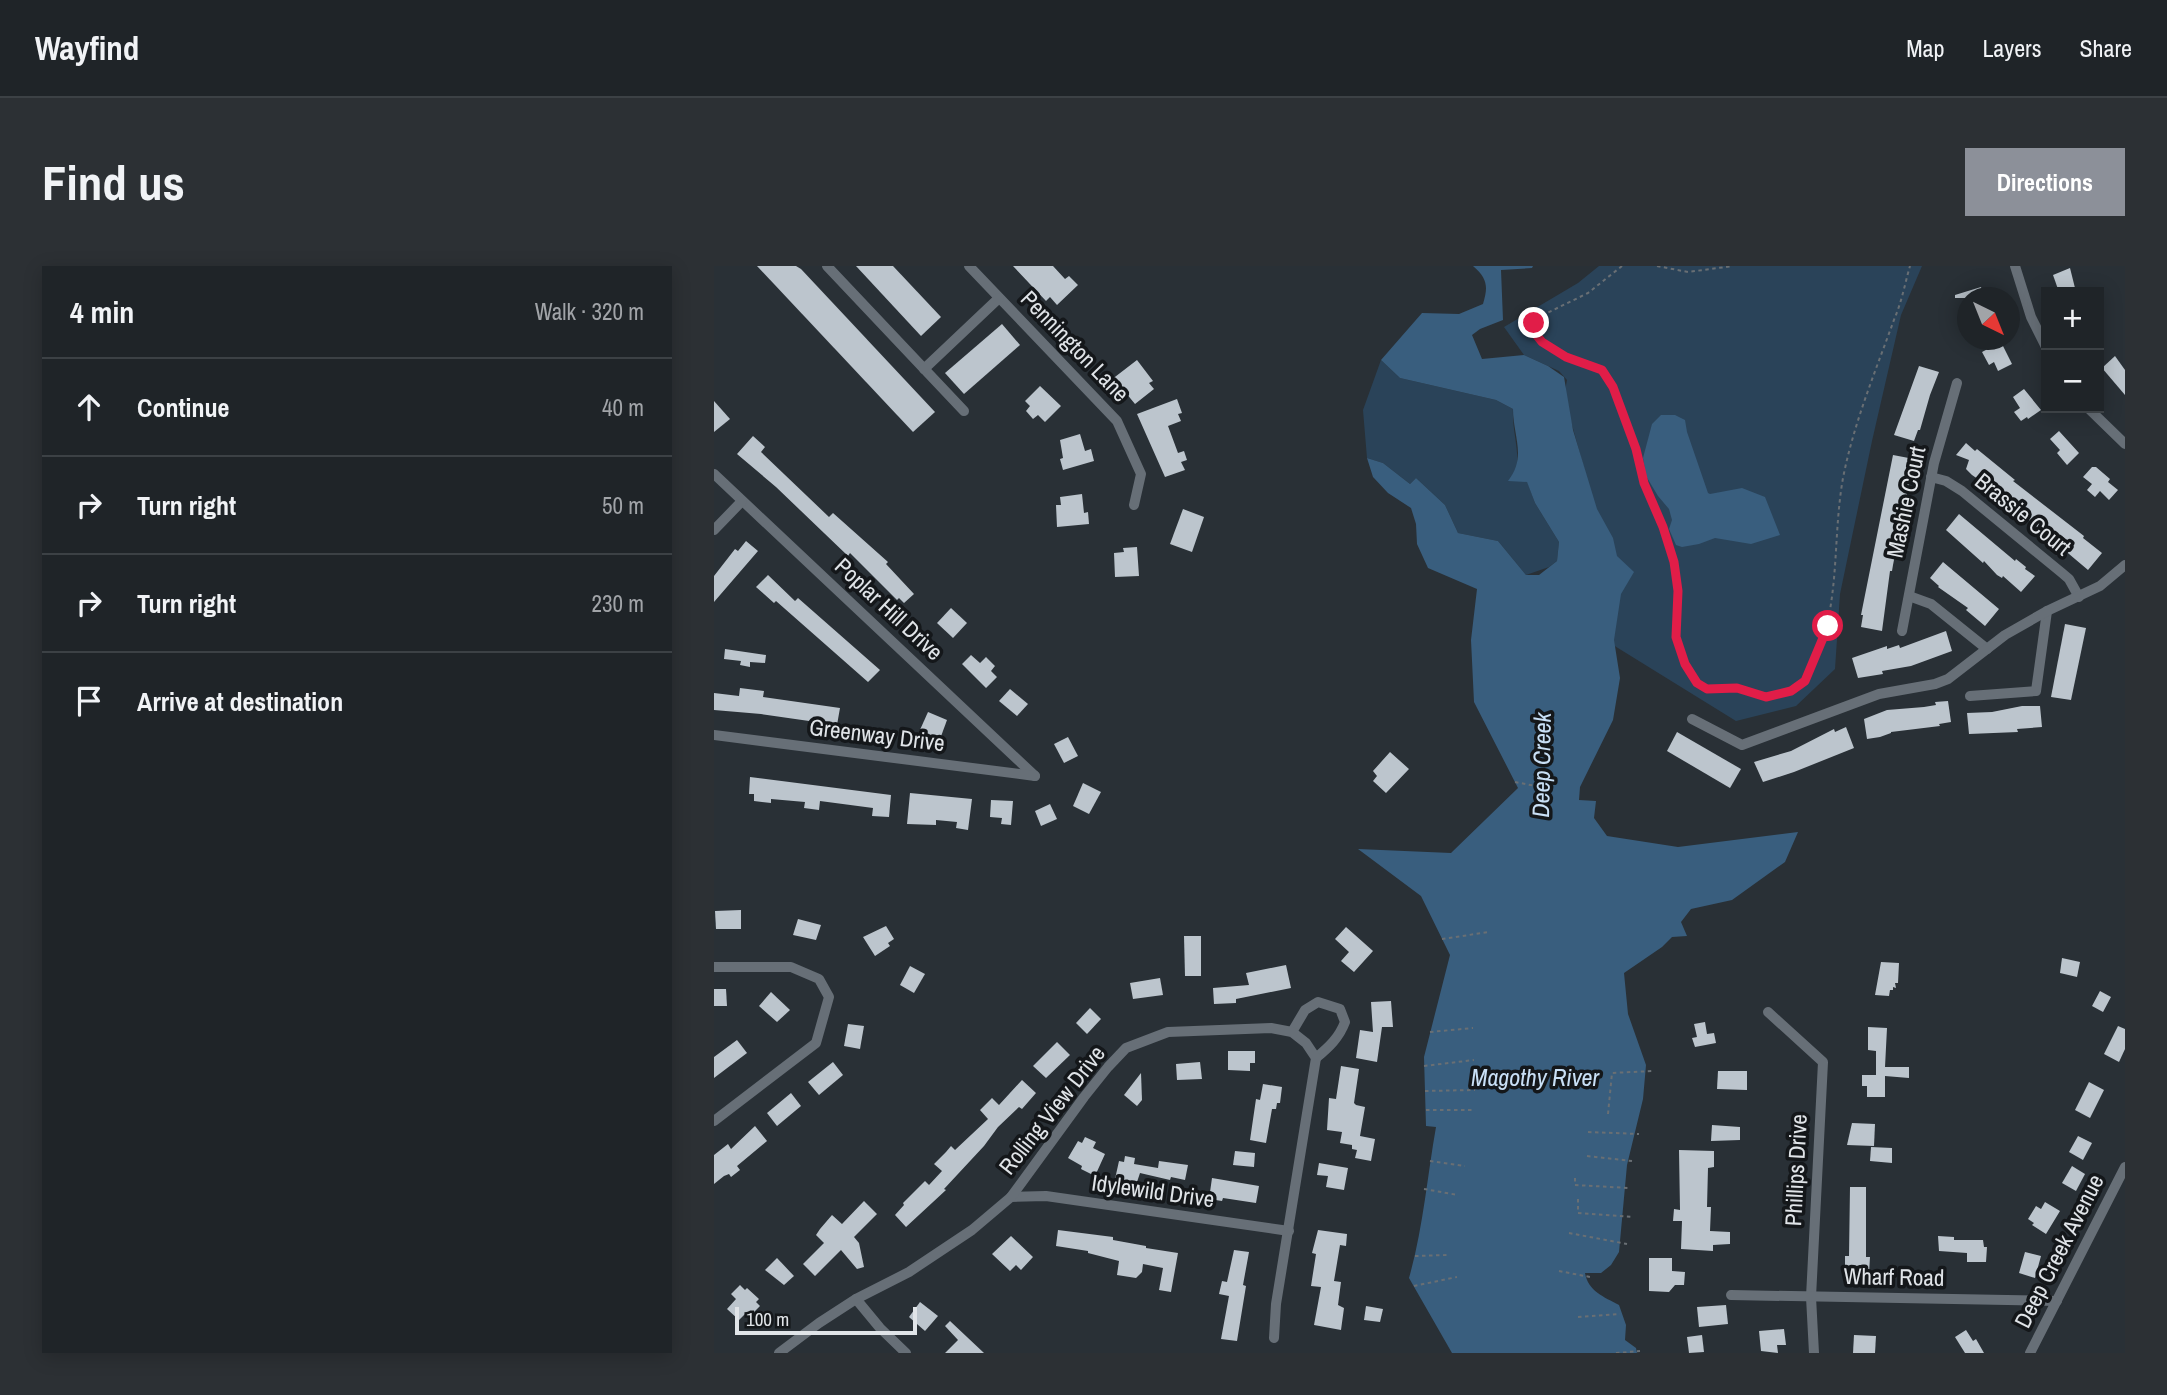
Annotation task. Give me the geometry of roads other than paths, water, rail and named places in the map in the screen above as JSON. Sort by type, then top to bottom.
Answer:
[{"type":"street","points":[[827,266],[964,411]]},
{"type":"street","name":"Pennington Lane","points":[[969,266],[1117,421],[1141,474],[1134,505]]},
{"type":"street","points":[[2015,266],[2031,317],[2041,337]]},
{"type":"street","points":[[924,369],[999,298]]},
{"type":"street","name":"Mashie Court","points":[[1902,631],[1931,477],[1957,383]]},
{"type":"street","points":[[2093,413],[2125,444]]},
{"type":"street","name":"Poplar Hill Drive","points":[[714,474],[1035,776]]},
{"type":"street","name":"Brassie Court","points":[[1931,477],[1946,481],[1982,507],[2069,579],[2079,597]]},
{"type":"street","points":[[714,530],[743,500]]},
{"type":"street","points":[[1692,719],[1742,746],[1880,694],[1935,684],[1948,679],[2024,623],[2100,586],[2125,565]]},
{"type":"street","points":[[1909,596],[1931,604],[1987,649]]},
{"type":"street","points":[[1970,696],[2036,691],[2047,611]]},
{"type":"street","name":"Greenway Drive","points":[[714,735],[1035,776]]},
{"type":"street","points":[[714,967],[791,967],[819,979],[829,997],[816,1043],[714,1121]]},
{"type":"street","points":[[1274,1338],[1276,1304],[1316,1058],[1333,1044],[1345,1022],[1340,1009],[1318,1003],[1306,1010],[1292,1032],[1306,1043],[1316,1058]]},
{"type":"street","name":"Phillips Drive","points":[[1768,1012],[1823,1062],[1811,1297],[1814,1353]]},
{"type":"street","name":"Rolling View Drive","points":[[779,1353],[856,1299],[909,1272],[972,1230],[1011,1197],[1084,1097],[1126,1048],[1168,1032],[1271,1027],[1292,1032]]},
{"type":"street","name":"Deep Creek Avenue","points":[[2030,1353],[2125,1167]]},
{"type":"street","name":"Idylewild Drive","points":[[1011,1197],[1046,1196],[1289,1231]]},
{"type":"street","name":"Wharf Road","points":[[1731,1296],[2057,1301]]},
{"type":"street","points":[[856,1299],[906,1353]]},
{"type":"water","name":"Magothy River","points":[[1473,266],[1533,266],[1501,270],[1503,320],[1472,335],[1482,359],[1524,355],[1564,377],[1573,430],[1597,509],[1613,538],[1617,556],[1634,572],[1621,594],[1614,640],[1620,678],[1613,720],[1580,787],[1579,800],[1596,801],[1594,818],[1607,836],[1678,847],[1798,832],[1785,862],[1732,900],[1691,909],[1681,922],[1687,936],[1672,937],[1624,973],[1628,1014],[1646,1065],[1643,1099],[1627,1165],[1619,1252],[1611,1265],[1601,1273],[1585,1273],[1593,1289],[1619,1305],[1626,1325],[1625,1340],[1636,1348],[1637,1353],[1452,1353],[1409,1278],[1436,1127],[1426,1126],[1424,1057],[1450,955],[1421,896],[1358,849],[1451,853],[1518,788],[1474,702],[1471,640],[1477,589],[1428,568],[1417,544],[1416,524],[1411,508],[1388,493],[1373,477],[1367,458],[1383,463],[1410,484],[1416,478],[1445,505],[1458,533],[1498,541],[1526,575],[1539,575],[1557,561],[1559,542],[1535,503],[1527,482],[1508,481],[1514,472],[1518,455],[1513,409],[1496,400],[1400,378],[1381,360],[1422,313],[1459,314],[1483,304],[1486,284]]},
{"type":"water","points":[[1661,415],[1675,415],[1685,420],[1708,493],[1742,488],[1765,497],[1780,535],[1751,544],[1715,538],[1699,544],[1682,547],[1676,545],[1669,529],[1672,520],[1669,509],[1646,476],[1643,458],[1652,424]]},
{"type":"water label","name":"Deep Creek","points":[[1542,765]]}]
